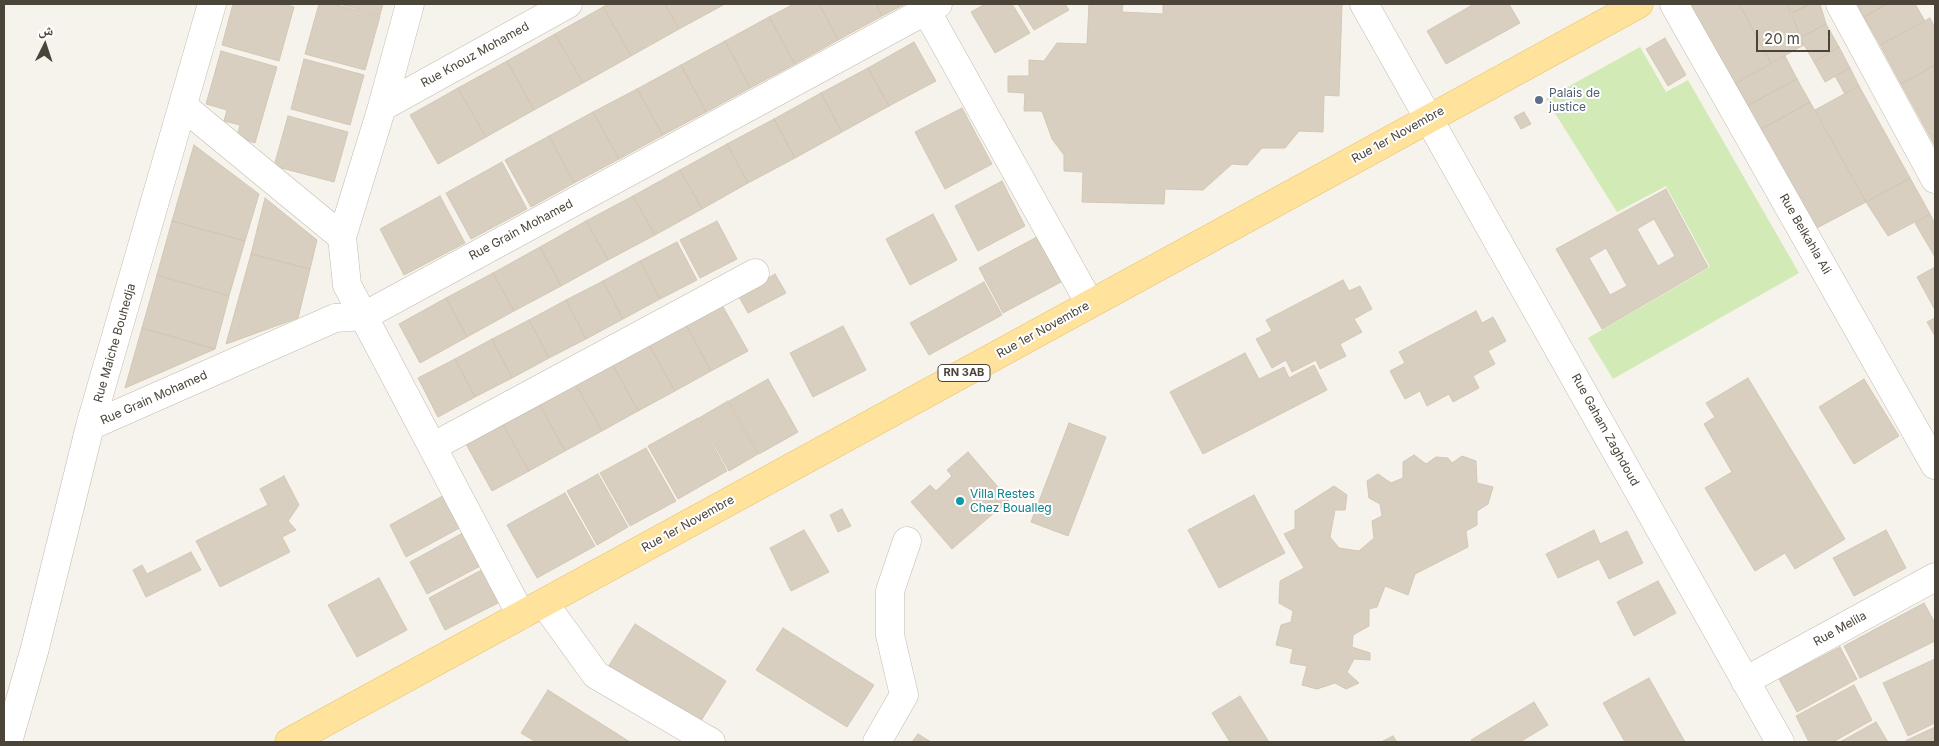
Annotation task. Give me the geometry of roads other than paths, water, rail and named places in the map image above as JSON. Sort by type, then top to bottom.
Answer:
[{"type":"main road","name":"Rue 1er Novembre","points":[[289,742],[1639,4]]},
{"type":"street","name":"Rue Maiche Bouhedja","points":[[8,742],[35,648],[90,426],[184,107],[212,4]]},
{"type":"street","points":[[410,4],[382,107],[342,237],[347,284],[434,446],[533,609],[596,675],[711,742]]},
{"type":"street","name":"Rue Knouz Mohamed","points":[[382,107],[568,4]]},
{"type":"street","name":"Rue Gaham Zaghdoud","points":[[1364,4],[1430,118],[1780,742]]},
{"type":"street","name":"Rue Belkahla Ali","points":[[1674,4],[1935,465]]},
{"type":"street","points":[[1840,4],[1935,179]]},
{"type":"street","points":[[932,7],[1090,304]]},
{"type":"street","name":"Rue Grain Mohamed","points":[[90,426],[335,318],[364,316],[932,7]]},
{"type":"street","points":[[184,107],[342,237]]},
{"type":"street","points":[[434,446],[754,273]]},
{"type":"street","points":[[877,742],[904,695],[890,635],[890,591],[907,540]]},
{"type":"street","name":"Rue Melila","points":[[1745,682],[1935,577]]},
{"type":"place","name":"Palais de justice","points":[[1539,100]]},
{"type":"place","name":"Villa Restes Chez Boualleg","points":[[960,501]]}]
